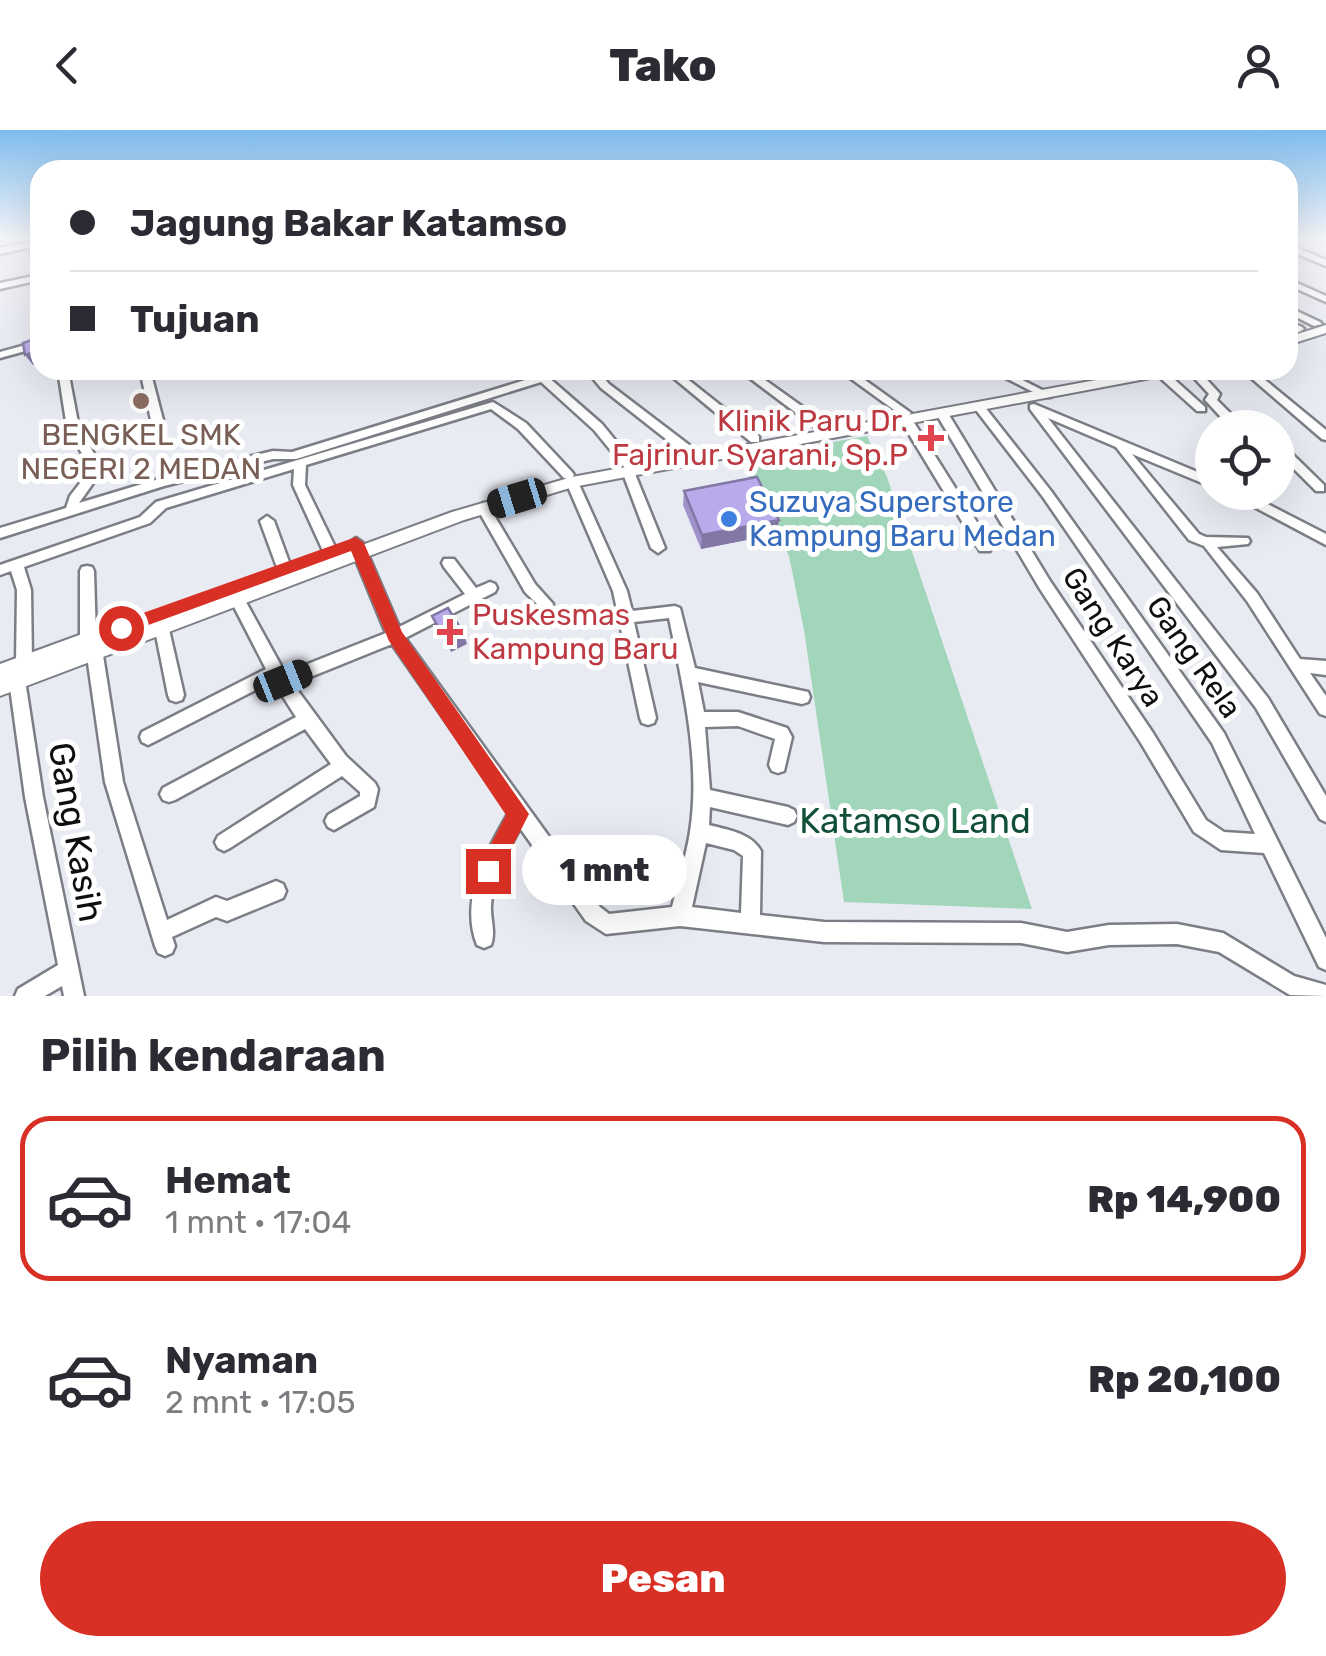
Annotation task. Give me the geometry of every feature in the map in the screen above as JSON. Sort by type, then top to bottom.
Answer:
[{"type":"main road","points":[[1298,329],[1323,328]]},
{"type":"main road","points":[[1298,337],[1323,328]]},
{"type":"main road","points":[[659,462],[689,451],[756,439],[1036,398],[1095,380]]},
{"type":"main road","points":[[91,644],[161,624],[236,596],[448,508],[570,478],[906,417],[943,415],[1123,380]]},
{"type":"main road","points":[[358,548],[570,478]]},
{"type":"main road","points":[[10,676],[284,570],[332,558]]},
{"type":"street","points":[[0,286],[30,281]]},
{"type":"street","points":[[1298,286],[1326,299]]},
{"type":"street","points":[[1298,315],[1323,328]]},
{"type":"street","points":[[0,354],[30,346]]},
{"type":"street","points":[[65,380],[73,428],[96,469],[72,504],[71,512]]},
{"type":"street","points":[[147,380],[157,420],[147,438]]},
{"type":"street","points":[[0,570],[145,520],[161,505],[278,472],[522,380]]},
{"type":"street","points":[[548,380],[598,427],[630,468],[658,548]]},
{"type":"street","points":[[600,380],[689,451]]},
{"type":"street","points":[[682,380],[756,439]]},
{"type":"street","points":[[758,380],[824,428]]},
{"type":"street","points":[[857,380],[906,417],[984,548]]},
{"type":"street","points":[[1009,380],[1117,444],[1195,476]]},
{"type":"street","points":[[1174,380],[1201,409]]},
{"type":"street","points":[[1202,380],[1215,394],[1211,400],[1221,410]]},
{"type":"street","points":[[1259,380],[1326,436]]},
{"type":"street","points":[[1036,398],[1262,703],[1326,813]]},
{"type":"street","points":[[0,533],[162,482],[274,455],[302,461],[493,406],[522,426],[570,478],[606,554],[628,617],[648,718]]},
{"type":"street","name":"Gang Rela","points":[[980,408],[1046,494],[1218,738],[1326,960]]},
{"type":"street","name":"Gang Karya","points":[[943,415],[1045,584],[1200,826],[1229,843],[1268,844]]},
{"type":"street","points":[[1117,444],[1194,537],[1205,542],[1242,541]]},
{"type":"street","points":[[274,455],[278,472]]},
{"type":"street","points":[[302,461],[299,485],[332,558]]},
{"type":"street","points":[[1295,464],[1320,488]]},
{"type":"street","points":[[483,508],[530,588],[546,604]]},
{"type":"street","points":[[1267,510],[1326,540]]},
{"type":"street","points":[[266,522],[284,570]]},
{"type":"street","points":[[358,548],[395,636],[518,814],[601,922],[612,925],[680,916],[824,932],[1022,933],[1067,942],[1177,934],[1223,943],[1290,985],[1326,995]]},
{"type":"street","points":[[1210,548],[1252,596],[1326,708]]},
{"type":"street","points":[[449,563],[474,596]]},
{"type":"street","name":"Gang Kasih","points":[[16,564],[24,590],[10,676],[74,994]]},
{"type":"street","points":[[87,571],[91,644],[114,782],[164,940],[216,907],[227,911],[276,890]]},
{"type":"street","points":[[148,737],[280,676],[395,636],[490,588]]},
{"type":"street","points":[[236,596],[308,719],[344,766],[369,788],[371,798],[334,821]]},
{"type":"street","points":[[628,617],[675,612],[690,674],[702,797],[699,832],[680,916]]},
{"type":"street","points":[[161,624],[176,695]]},
{"type":"street","points":[[1296,665],[1326,668]]},
{"type":"street","points":[[690,674],[802,697]]},
{"type":"street","points":[[169,794],[308,719]]},
{"type":"street","points":[[697,720],[738,720],[781,733],[784,737],[778,764]]},
{"type":"street","points":[[224,842],[344,766]]},
{"type":"street","points":[[702,797],[788,816]]},
{"type":"street","points":[[484,938],[480,912],[484,883],[518,814]]},
{"type":"street","points":[[699,832],[738,842],[752,851],[750,924]]},
{"type":"street","points":[[25,996],[69,970]]},
{"type":"green space","name":"Katamso Land","points":[[867,436],[887,477],[1032,909],[844,902],[804,630],[789,556],[740,458]]},
{"type":"building","points":[[30,340],[30,354],[25,355],[23,343]]},
{"type":"building","name":"Suzuya Superstore Kampung Baru Medan","points":[[757,477],[779,520],[702,535],[684,491]]},
{"type":"building","name":"Puskesmas Kampung Baru","points":[[448,608],[464,634],[447,642],[432,616]]},
{"type":"place","name":"BENGKEL SMK NEGERI 2 MEDAN","points":[[141,401]]},
{"type":"place","name":"Klinik Paru Dr. Fajrinur Syarani, Sp.P","points":[[931,438]]},
{"type":"place","name":"Suzuya Superstore Kampung Baru Medan","points":[[729,519]]},
{"type":"place","name":"Puskesmas Kampung Baru","points":[[450,632]]},
{"type":"route","points":[[121,628],[356,543],[395,636],[518,814],[488,871]]}]
